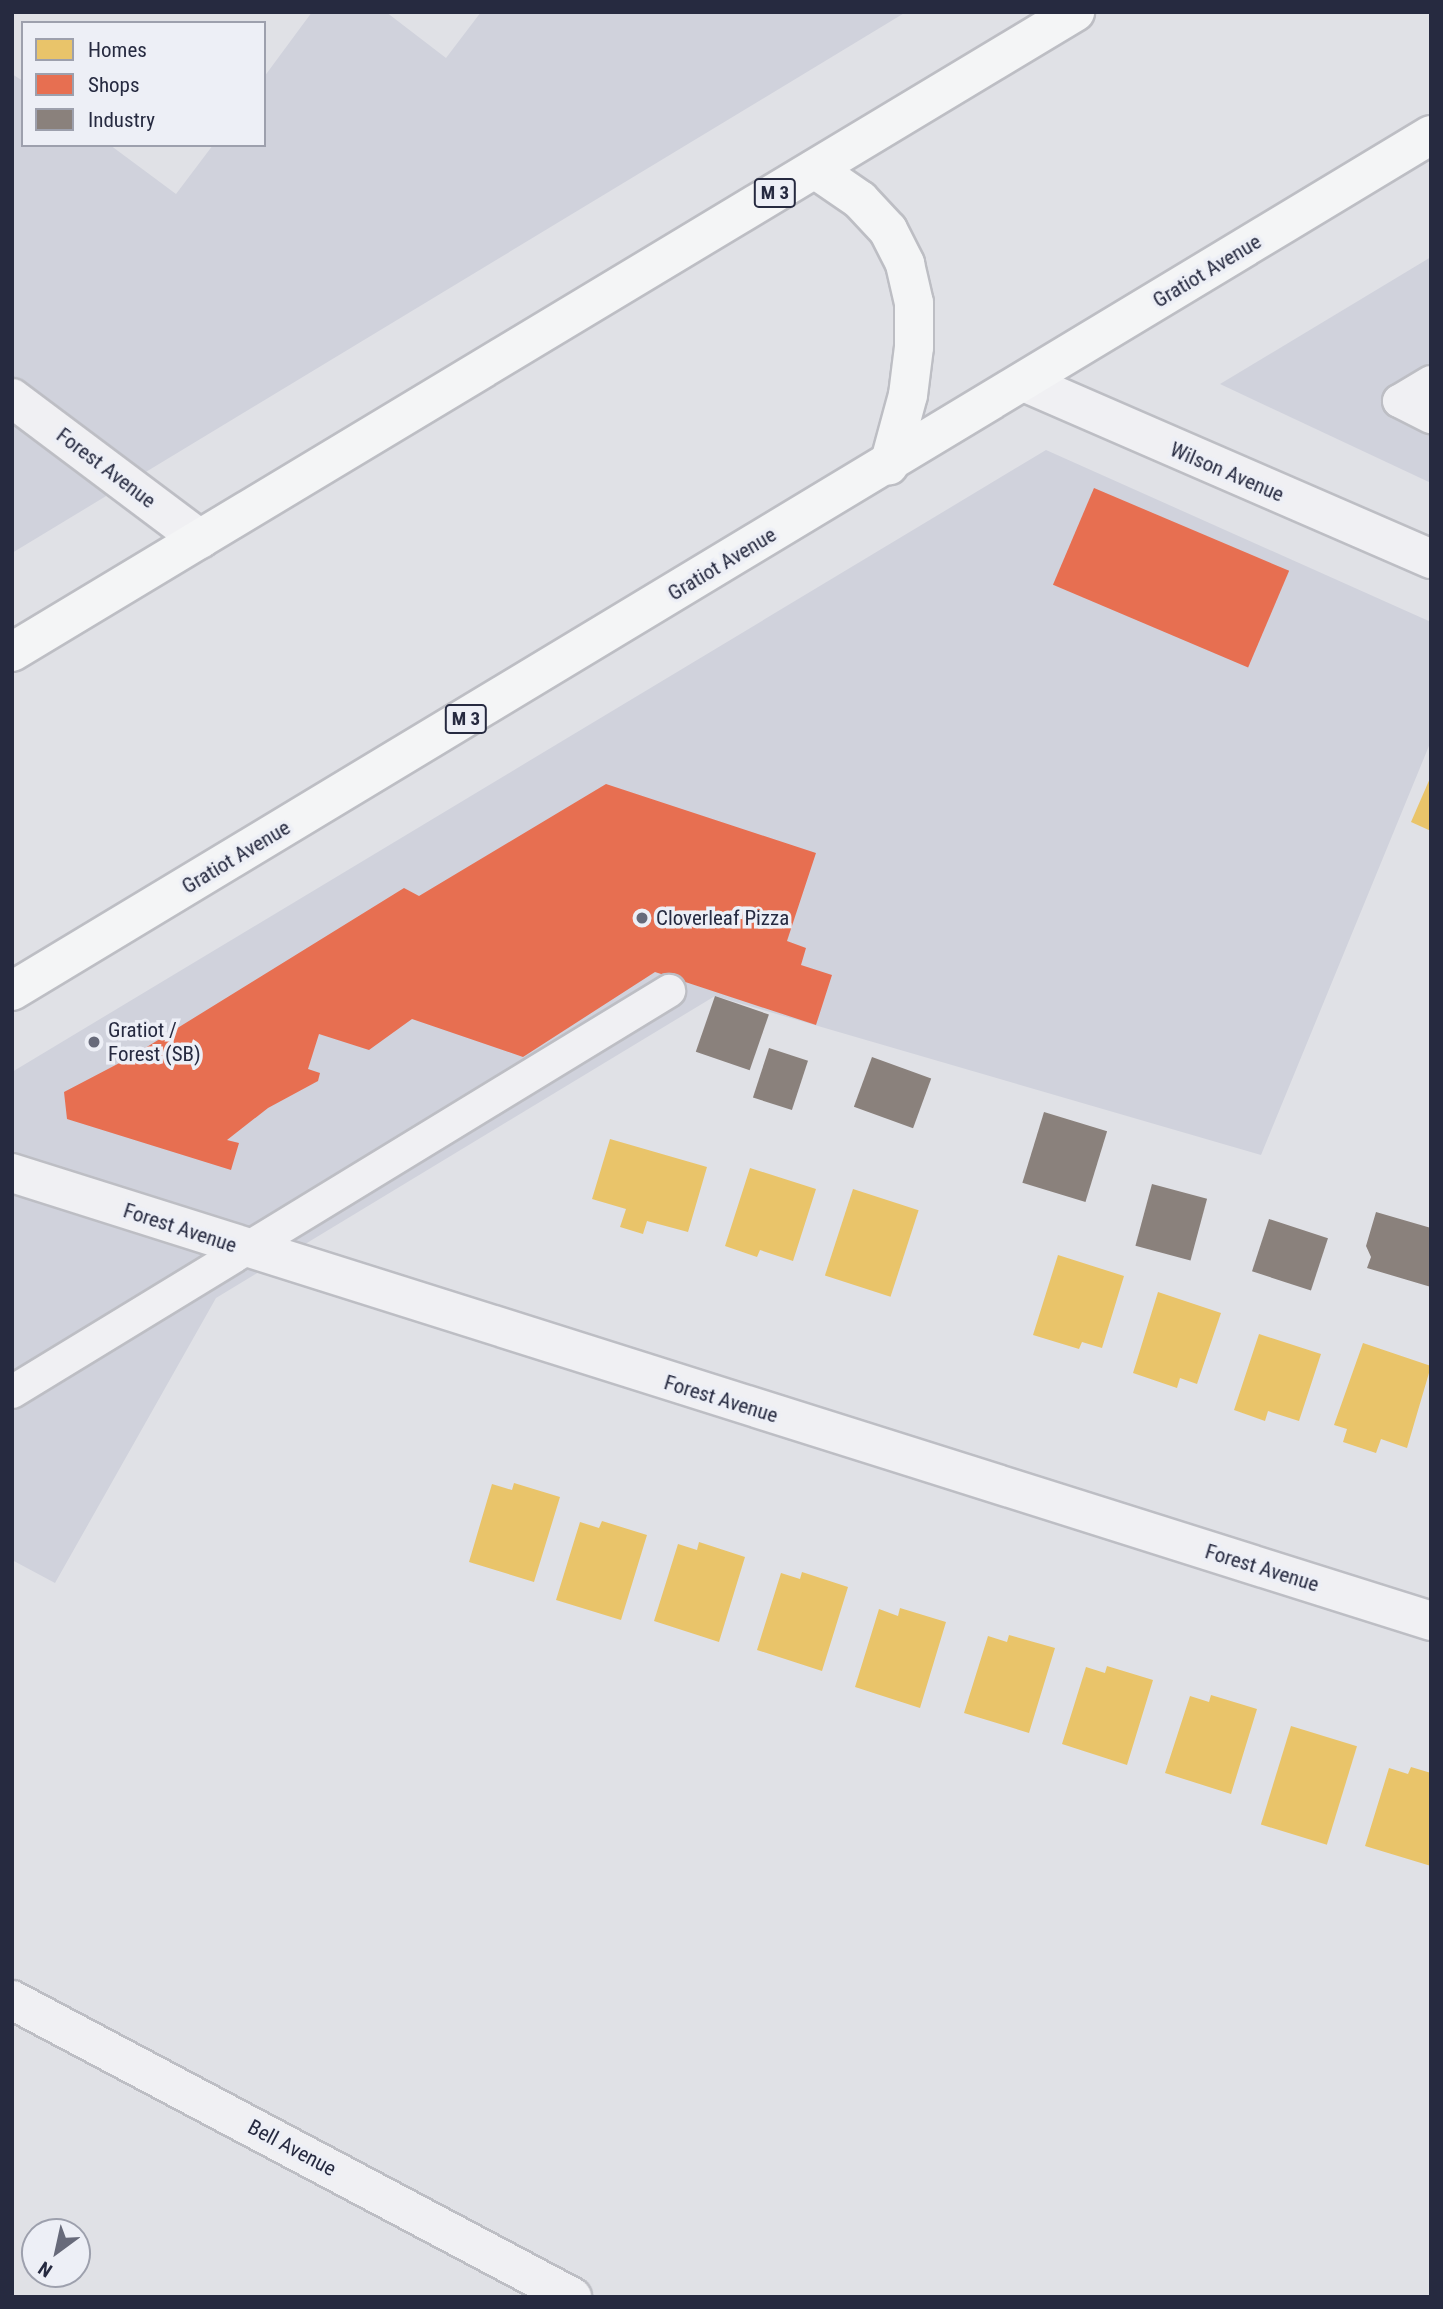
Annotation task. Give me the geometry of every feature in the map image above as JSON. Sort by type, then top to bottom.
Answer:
[{"type":"main road","name":"M 3","points":[[12,652],[1074,12]]},
{"type":"main road","name":"Gratiot Avenue","points":[[12,991],[889,465],[1431,135]]},
{"type":"main road","points":[[815,169],[860,200],[879,220],[905,264],[914,303],[914,347],[908,395],[889,465]]},
{"type":"street","name":"Wilson Avenue","points":[[1024,382],[1431,559]]},
{"type":"street","name":"Forest Avenue","points":[[12,398],[200,539]]},
{"type":"street","name":"Forest Avenue","points":[[12,1173],[246,1250],[1431,1621]]},
{"type":"street","name":"Bell Avenue","points":[[12,2000],[572,2297]]},
{"type":"lane","points":[[1431,382],[1399,401],[1431,416]]},
{"type":"lane","points":[[12,1392],[669,991]]},
{"type":"shaded area","points":[[312,12],[386,12],[446,58],[481,12],[906,12],[12,553],[12,74],[21,80],[21,147],[113,147],[176,194],[211,147],[266,147],[266,74]]},
{"type":"shaded area","points":[[1431,257],[1431,483],[1220,384]]},
{"type":"shaded area","points":[[1046,450],[1431,622],[1431,741],[1261,1155],[715,996],[216,1298],[55,1583],[12,1560],[12,1072]]},
{"type":"building: Homes","points":[[1431,776],[1431,831],[1411,822]]},
{"type":"building: Homes","points":[[610,1139],[707,1167],[688,1232],[647,1221],[643,1234],[620,1227],[626,1209],[592,1199]]},
{"type":"building: Homes","points":[[750,1168],[816,1189],[793,1261],[760,1250],[757,1257],[725,1246]]},
{"type":"building: Homes","points":[[853,1189],[919,1210],[891,1297],[825,1276]]},
{"type":"building: Homes","points":[[1058,1255],[1124,1276],[1102,1348],[1082,1342],[1079,1349],[1033,1335]]},
{"type":"building: Homes","points":[[1158,1292],[1221,1313],[1197,1384],[1180,1378],[1177,1388],[1133,1373]]},
{"type":"building: Homes","points":[[1259,1334],[1321,1354],[1299,1421],[1268,1411],[1265,1421],[1234,1410]]},
{"type":"building: Homes","points":[[1363,1343],[1431,1366],[1407,1448],[1381,1439],[1376,1453],[1343,1442],[1347,1429],[1334,1425]]},
{"type":"building: Homes","points":[[514,1483],[560,1497],[534,1582],[469,1562],[492,1484],[512,1490]]},
{"type":"building: Homes","points":[[602,1521],[647,1535],[621,1620],[556,1600],[580,1522],[599,1528]]},
{"type":"building: Homes","points":[[699,1542],[745,1557],[719,1642],[654,1621],[678,1544],[697,1550]]},
{"type":"building: Homes","points":[[802,1572],[848,1587],[822,1671],[757,1650],[781,1573],[800,1579]]},
{"type":"building: Homes","points":[[900,1608],[946,1622],[920,1708],[855,1687],[879,1609],[898,1616]]},
{"type":"building: Homes","points":[[1009,1635],[1055,1648],[1029,1733],[964,1713],[988,1636],[1007,1642]]},
{"type":"building: Homes","points":[[1107,1666],[1153,1680],[1127,1765],[1062,1744],[1086,1667],[1105,1673]]},
{"type":"building: Homes","points":[[1211,1695],[1257,1709],[1231,1794],[1165,1773],[1190,1696],[1209,1702]]},
{"type":"building: Homes","points":[[1291,1726],[1357,1746],[1327,1845],[1261,1824]]},
{"type":"building: Homes","points":[[1411,1767],[1431,1773],[1431,1866],[1365,1846],[1389,1768],[1408,1774]]},
{"type":"building: Shops","points":[[1094,488],[1289,571],[1248,667],[1053,585]]},
{"type":"building: Shops","points":[[606,784],[816,853],[787,941],[806,948],[801,965],[832,975],[816,1025],[655,972],[523,1057],[412,1019],[369,1050],[319,1034],[308,1069],[320,1073],[318,1081],[268,1108],[227,1140],[239,1143],[231,1170],[67,1119],[64,1092],[129,1058],[404,888],[419,896]]},
{"type":"building: Industry","points":[[715,996],[769,1015],[750,1070],[696,1052]]},
{"type":"building: Industry","points":[[769,1048],[808,1061],[792,1110],[753,1097]]},
{"type":"building: Industry","points":[[872,1057],[931,1079],[913,1128],[854,1107]]},
{"type":"building: Industry","points":[[1044,1112],[1107,1131],[1085,1202],[1022,1183]]},
{"type":"building: Industry","points":[[1152,1184],[1207,1199],[1190,1261],[1135,1246]]},
{"type":"building: Industry","points":[[1376,1212],[1431,1228],[1431,1287],[1367,1268],[1371,1257],[1366,1246]]},
{"type":"building: Industry","points":[[1269,1219],[1328,1238],[1311,1290],[1252,1271]]},
{"type":"place","name":"Cloverleaf Pizza","points":[[642,918]]},
{"type":"place","name":"Gratiot / Forest (SB)","points":[[94,1042]]}]
